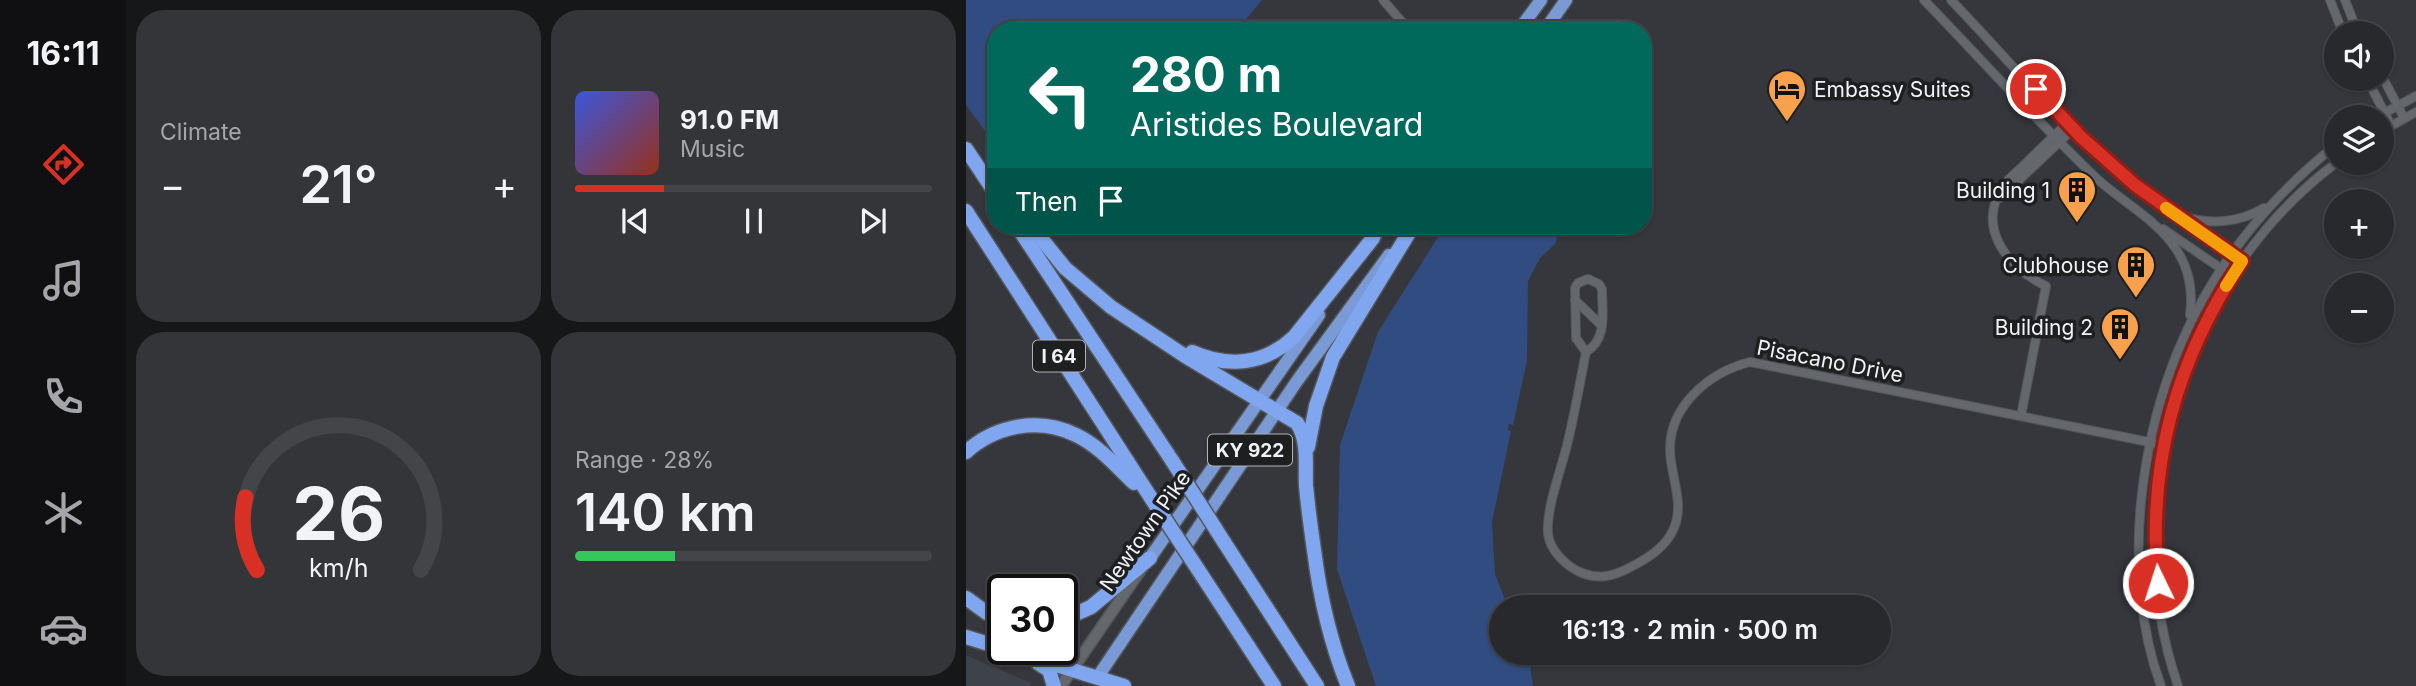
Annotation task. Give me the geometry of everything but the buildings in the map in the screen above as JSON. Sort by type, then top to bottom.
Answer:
[{"type":"highway","points":[[1526,21],[1541,0]]},
{"type":"highway","points":[[1551,21],[1566,0]]},
{"type":"highway","points":[[966,147],[987,172]]},
{"type":"highway","points":[[966,147],[987,180]]},
{"type":"highway","name":"I 64","points":[[966,211],[1274,686]]},
{"type":"highway","name":"I 64","points":[[1023,235],[1317,686]]},
{"type":"highway","points":[[1038,235],[1065,268],[1111,307],[1185,356],[1277,410],[1302,429],[1314,552],[1323,606],[1328,631],[1348,686]]},
{"type":"highway","name":"Newtown Pike","points":[[1150,558],[1375,235]]},
{"type":"highway","name":"Newtown Pike","points":[[1094,682],[1277,410],[1404,235]]},
{"type":"highway","points":[[1306,459],[1316,406],[1333,357],[1406,235]]},
{"type":"highway","points":[[1158,338],[1203,357],[1229,362],[1254,360],[1281,349],[1294,337],[1373,238]]},
{"type":"highway","points":[[966,452],[984,438],[1015,427],[1044,425],[1062,429],[1077,435],[1111,459],[1153,501]]},
{"type":"highway","points":[[1078,615],[1150,558]]},
{"type":"highway","points":[[966,598],[987,613]]},
{"type":"highway","points":[[966,637],[987,644]]},
{"type":"highway","points":[[1040,665],[1049,670],[1054,686]]},
{"type":"highway","points":[[1053,665],[1072,670],[1094,682],[1124,686]]},
{"type":"main road","name":"Newtown Pike","points":[[1061,686],[1150,558]]},
{"type":"street","points":[[1382,0],[1401,21]]},
{"type":"street","points":[[1924,0],[2093,176],[2167,238],[2182,258],[2191,290],[2188,326]]},
{"type":"street","points":[[1951,0],[2107,162],[2162,205],[2242,261]]},
{"type":"street","points":[[2330,0],[2338,21]]},
{"type":"street","points":[[2345,0],[2353,21]]},
{"type":"street","points":[[2390,91],[2404,118]]},
{"type":"street","points":[[2394,108],[2416,96]]},
{"type":"street","points":[[2394,123],[2416,112]]},
{"type":"street","points":[[2021,416],[2046,286],[2004,253],[1992,223],[1997,200],[2004,186],[2070,126]]},
{"type":"street","points":[[2161,686],[2152,658],[2141,584],[2140,517],[2149,442],[2169,371],[2188,326],[2220,268],[2272,202],[2324,155]]},
{"type":"street","points":[[2178,686],[2166,646],[2158,583],[2156,504],[2164,445],[2177,391],[2203,326],[2242,261],[2288,206],[2324,174]]},
{"type":"street","points":[[2162,205],[2185,217],[2220,222],[2246,216],[2272,202]]},
{"type":"street","points":[[2132,207],[2232,276]]},
{"type":"street","points":[[1588,279],[1599,284],[1602,289],[1602,326],[1600,338],[1594,347],[1586,352],[1576,338],[1575,288],[1578,283],[1588,279]]},
{"type":"street","points":[[1575,300],[1602,326]]},
{"type":"street","name":"Pisacano Drive","points":[[1586,352],[1569,440],[1551,509],[1548,534],[1549,541],[1560,558],[1572,569],[1598,578],[1622,572],[1648,559],[1663,545],[1674,528],[1678,496],[1670,450],[1678,415],[1702,386],[1735,365],[1750,362],[2164,445]]},
{"type":"street","points":[[2141,584],[2158,583]]},
{"type":"shaded area","points":[[966,0],[1262,0],[1244,21],[987,21],[987,134],[966,105]]},
{"type":"shaded area","points":[[1439,235],[1556,235],[1555,244],[1540,258],[1528,281],[1527,360],[1513,425],[1509,424],[1508,430],[1511,431],[1492,522],[1495,574],[1503,595],[1489,595],[1489,665],[1530,665],[1533,686],[1376,686],[1337,569],[1340,445],[1378,332]]},
{"type":"shaded area","points":[[966,655],[1031,683],[1030,686],[966,686]]},
{"type":"slow traffic","points":[[2166,208],[2242,261],[2226,286]]},
{"type":"place","name":"Embassy Suites","points":[[1787,123]]},
{"type":"place","name":"Building 1","points":[[2077,224]]},
{"type":"place","name":"Clubhouse","points":[[2136,299]]},
{"type":"place","name":"Building 2","points":[[2120,361]]},
{"type":"route","points":[[2036,89],[2107,162],[2175,215],[2242,261],[2203,326],[2188,359],[2170,416],[2161,455],[2156,504],[2155,557],[2158,583]]}]
